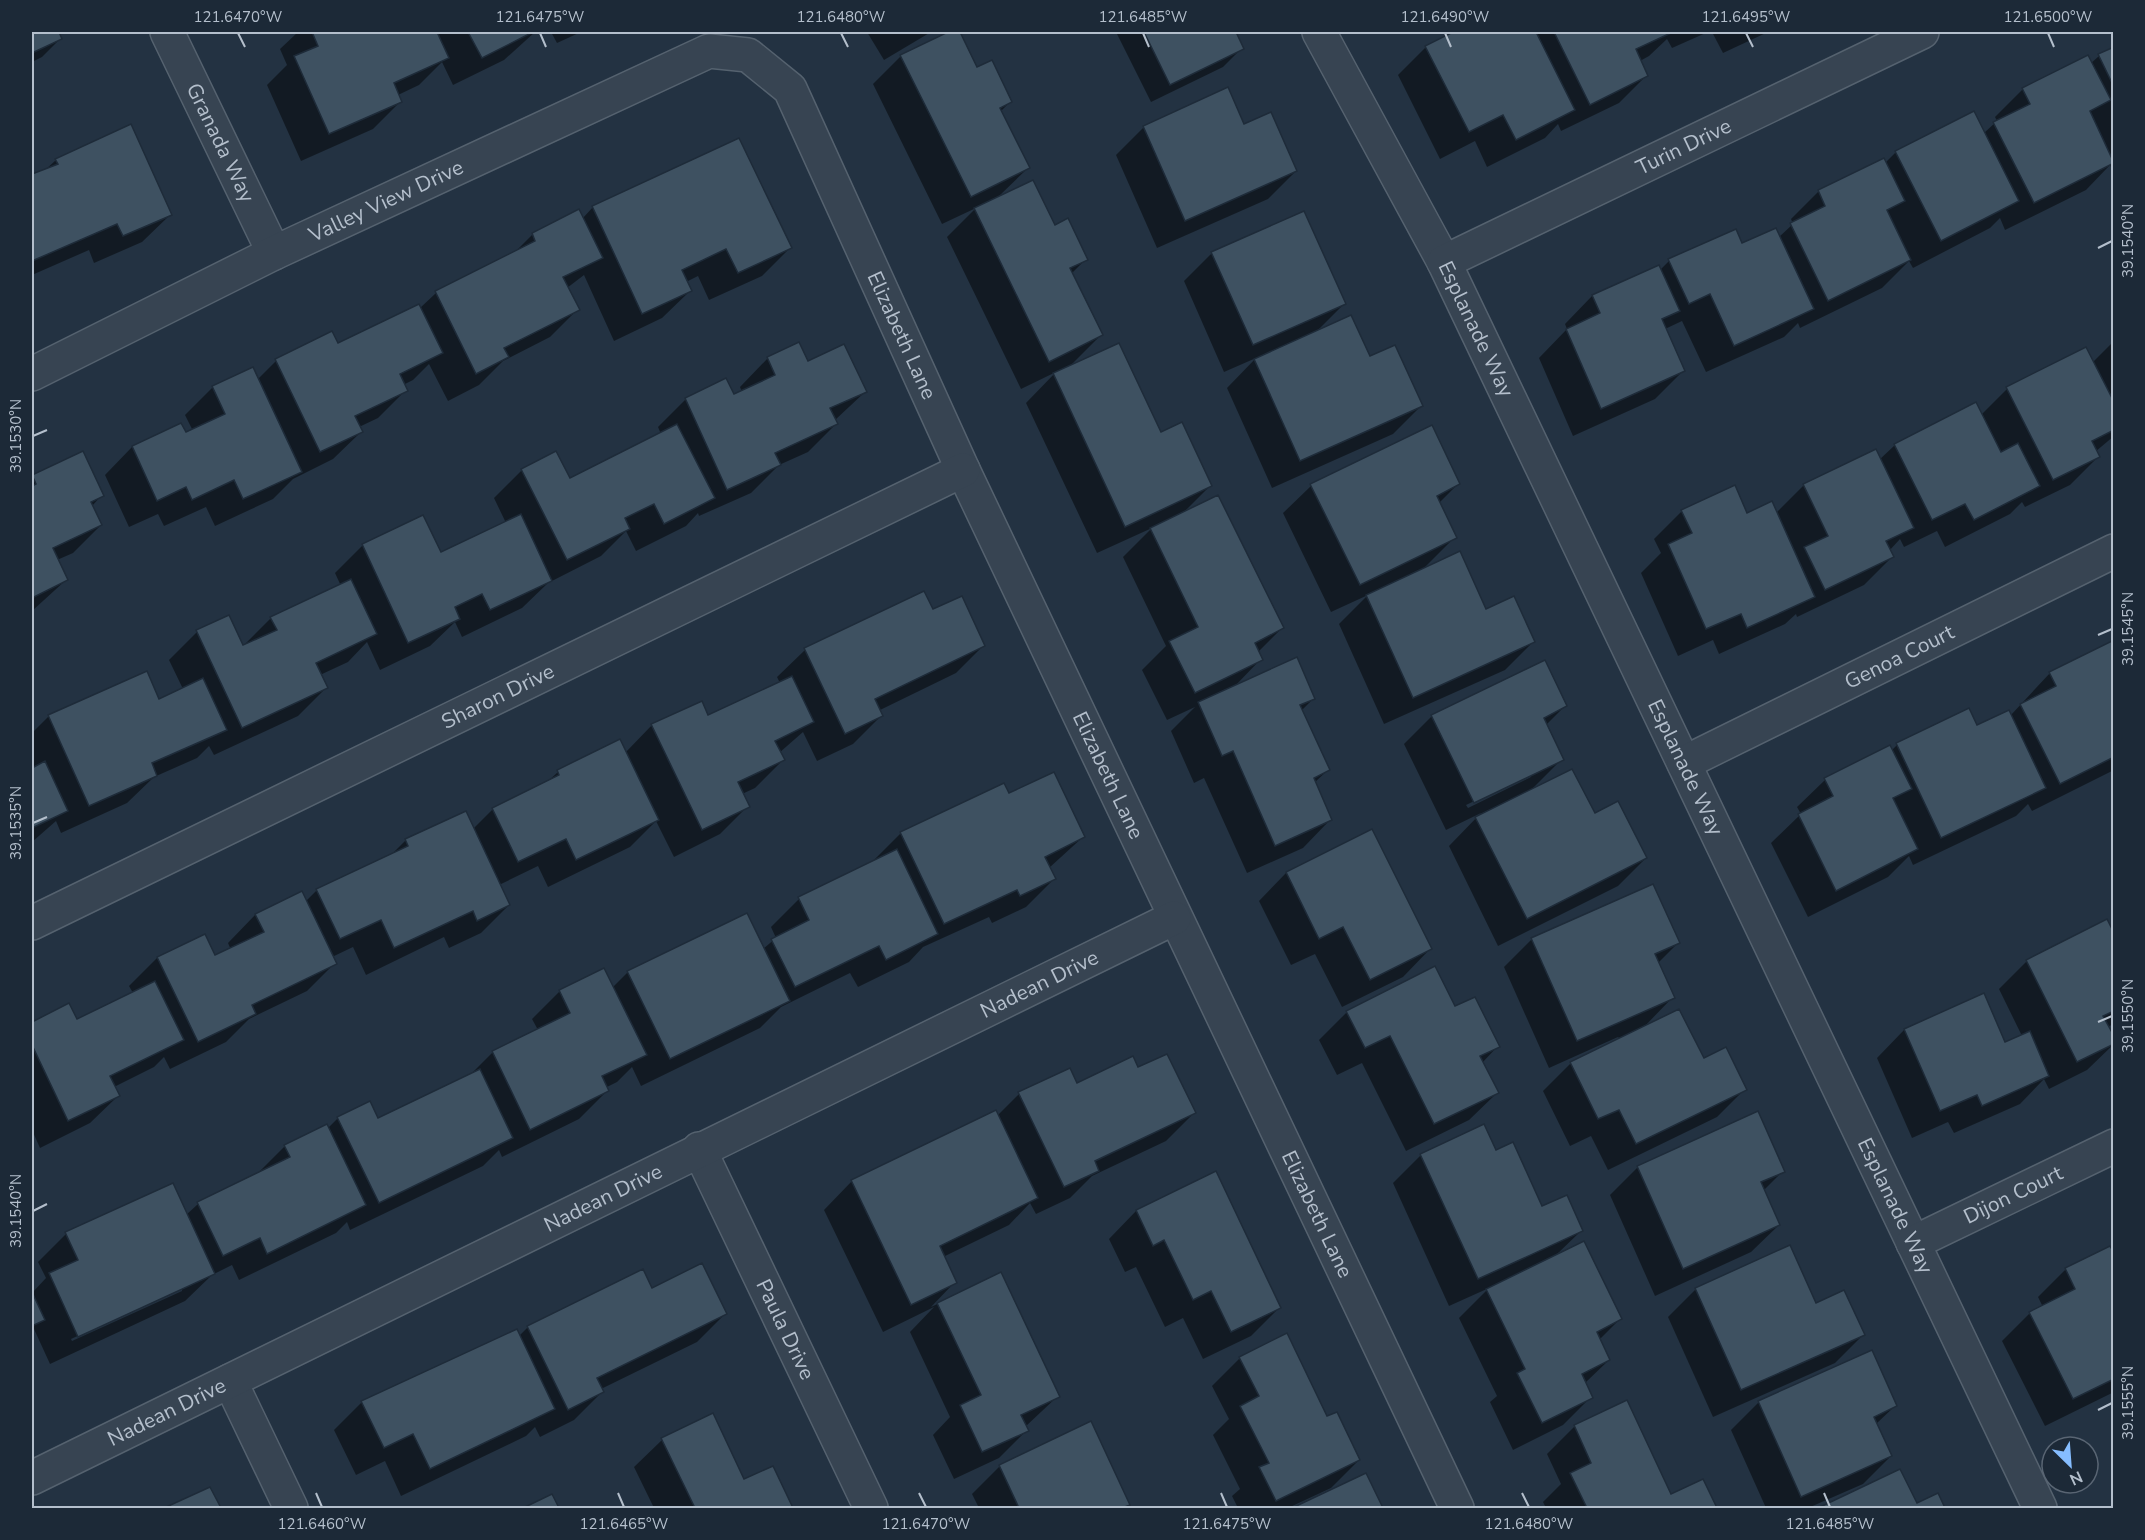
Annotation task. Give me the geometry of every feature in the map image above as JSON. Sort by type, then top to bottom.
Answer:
[{"type":"street","name":"Granada Way","points":[[167,32],[274,253]]},
{"type":"street","name":"Esplanade Way","points":[[1319,32],[1444,262],[2040,1509]]},
{"type":"street","name":"Turin Drive","points":[[1444,262],[1922,32]]},
{"type":"street","name":"Valley View Drive","points":[[32,374],[274,253],[708,51],[748,55]]},
{"type":"street","name":"Elizabeth Lane","points":[[748,55],[790,89],[963,470],[1174,918],[1457,1509]]},
{"type":"street","name":"Sharon Drive","points":[[32,923],[963,470]]},
{"type":"street","name":"Genoa Court","points":[[1684,763],[2114,551]]},
{"type":"street","name":"Nadean Drive","points":[[32,1478],[1174,918]]},
{"type":"street","name":"Dijon Court","points":[[1913,1243],[2114,1146]]},
{"type":"street","name":"Paula Drive","points":[[699,1149],[871,1509]]},
{"type":"street","points":[[230,1382],[291,1509]]},
{"type":"building","points":[[32,32],[59,32],[62,39],[32,53]]},
{"type":"building","points":[[312,32],[437,32],[449,58],[394,83],[402,102],[329,134],[294,56],[318,46]]},
{"type":"building","points":[[468,32],[533,32],[482,58]]},
{"type":"building","points":[[948,32],[960,32],[977,67],[992,60],[1012,102],[1000,108],[1030,168],[971,197],[900,55]]},
{"type":"building","points":[[1144,32],[1236,32],[1244,49],[1170,85]]},
{"type":"building","points":[[1453,32],[1536,32],[1575,110],[1516,140],[1503,115],[1469,132],[1425,46]]},
{"type":"building","points":[[1554,32],[1673,32],[1636,49],[1648,76],[1590,105]]},
{"type":"building","points":[[2114,47],[2114,87],[2098,54]]},
{"type":"building","points":[[2088,55],[2111,100],[2090,111],[2114,163],[2034,203],[1993,122],[2030,104],[2022,88]]},
{"type":"building","points":[[1228,87],[1244,124],[1271,112],[1297,171],[1185,221],[1143,126]]},
{"type":"building","points":[[1974,111],[2019,201],[1941,241],[1895,151]]},
{"type":"building","points":[[131,124],[172,215],[123,236],[117,224],[32,261],[32,174],[58,164],[55,159]]},
{"type":"building","points":[[739,138],[792,248],[738,273],[726,249],[682,270],[692,291],[642,314],[592,206]]},
{"type":"building","points":[[1884,158],[1905,201],[1887,210],[1911,260],[1828,301],[1790,223],[1825,206],[1818,190]]},
{"type":"building","points":[[1033,180],[1055,225],[1068,218],[1088,260],[1070,268],[1103,335],[1049,362],[974,208]]},
{"type":"building","points":[[579,209],[603,258],[563,277],[580,310],[504,348],[509,357],[476,374],[435,291],[535,241],[532,233]]},
{"type":"building","points":[[1304,211],[1346,304],[1253,345],[1211,252]]},
{"type":"building","points":[[1776,228],[1814,309],[1734,346],[1710,294],[1689,304],[1668,259],[1736,229],[1742,243]]},
{"type":"building","points":[[1659,265],[1680,311],[1662,319],[1685,371],[1601,409],[1566,329],[1600,313],[1592,295]]},
{"type":"building","points":[[419,304],[443,353],[400,374],[408,391],[355,416],[363,432],[320,452],[275,359],[332,331],[338,343]]},
{"type":"building","points":[[1351,315],[1370,356],[1395,345],[1423,406],[1300,461],[1254,359]]},
{"type":"building","points":[[799,342],[808,361],[844,344],[867,392],[830,408],[838,424],[775,453],[781,465],[727,490],[685,398],[726,378],[734,394],[775,375],[767,357]]},
{"type":"building","points":[[1119,343],[1161,432],[1182,422],[1212,486],[1125,527],[1053,373]]},
{"type":"building","points":[[2086,347],[2114,402],[2114,430],[2092,441],[2100,457],[2053,480],[2006,387]]},
{"type":"building","points":[[253,367],[302,472],[243,499],[234,480],[192,500],[186,487],[157,501],[132,446],[181,423],[186,432],[225,414],[212,386]]},
{"type":"building","points":[[1976,402],[2001,452],[2018,443],[2040,486],[1974,520],[1965,504],[1932,520],[1894,444]]},
{"type":"building","points":[[677,424],[715,498],[664,524],[654,504],[625,518],[630,529],[567,560],[521,469],[556,451],[570,478]]},
{"type":"building","points":[[1432,425],[1460,484],[1437,496],[1457,538],[1360,585],[1310,484]]},
{"type":"building","points":[[1876,449],[1914,528],[1886,541],[1894,557],[1825,590],[1804,547],[1828,536],[1803,484]]},
{"type":"building","points":[[83,451],[104,496],[91,502],[102,525],[53,548],[68,580],[32,598],[32,486],[36,484],[32,475]]},
{"type":"building","points":[[1735,485],[1747,513],[1772,501],[1815,597],[1747,628],[1741,614],[1706,629],[1668,544],[1692,533],[1681,510]]},
{"type":"building","points":[[1218,495],[1284,628],[1255,643],[1263,660],[1195,693],[1169,641],[1198,627],[1150,528]]},
{"type":"building","points":[[521,514],[552,581],[490,610],[482,594],[455,607],[460,619],[408,643],[362,544],[423,515],[441,552]]},
{"type":"building","points":[[1460,551],[1486,609],[1514,596],[1535,642],[1413,698],[1366,595]]},
{"type":"building","points":[[351,579],[377,634],[316,663],[328,688],[242,728],[196,630],[229,615],[243,645],[277,630],[270,617]]},
{"type":"building","points":[[924,591],[933,609],[962,596],[985,646],[875,699],[883,716],[845,734],[804,648]]},
{"type":"building","points":[[2114,640],[2114,757],[2060,784],[2020,704],[2056,686],[2049,672]]},
{"type":"building","points":[[1297,657],[1315,699],[1300,705],[1330,770],[1314,778],[1332,820],[1275,846],[1233,751],[1222,756],[1198,702]]},
{"type":"building","points":[[1545,660],[1567,706],[1544,718],[1564,760],[1474,803],[1431,715]]},
{"type":"building","points":[[147,671],[159,699],[203,678],[227,730],[152,763],[157,776],[89,806],[48,715]]},
{"type":"building","points":[[792,676],[814,722],[775,741],[785,760],[738,782],[750,807],[702,830],[651,724],[702,701],[708,715]]},
{"type":"building","points":[[1969,708],[1977,725],[2009,710],[2046,788],[1941,838],[1896,743]]},
{"type":"building","points":[[620,739],[659,820],[576,860],[566,839],[518,862],[492,808],[559,775],[557,770]]},
{"type":"building","points":[[1890,745],[1912,789],[1893,798],[1918,849],[1836,891],[1798,814],[1833,796],[1824,778]]},
{"type":"building","points":[[45,761],[68,811],[32,828],[32,768]]},
{"type":"building","points":[[1572,769],[1595,813],[1618,801],[1647,858],[1527,919],[1475,817]]},
{"type":"building","points":[[1054,772],[1085,837],[1045,857],[1056,879],[1020,896],[1017,890],[944,924],[900,832],[1004,783],[1009,793]]},
{"type":"building","points":[[466,811],[510,905],[477,921],[473,911],[394,948],[381,920],[340,939],[316,889],[408,846],[405,839]]},
{"type":"building","points":[[1372,829],[1432,949],[1370,980],[1343,927],[1319,939],[1286,872]]},
{"type":"building","points":[[897,849],[938,934],[886,960],[879,946],[795,987],[771,939],[809,920],[798,897]]},
{"type":"building","points":[[1653,884],[1680,943],[1655,954],[1675,998],[1577,1041],[1531,938]]},
{"type":"building","points":[[302,891],[337,964],[252,1005],[256,1014],[198,1042],[157,957],[205,934],[215,955],[264,932],[255,914]]},
{"type":"building","points":[[747,913],[790,1001],[670,1059],[627,971]]},
{"type":"building","points":[[2107,919],[2114,933],[2114,1011],[2103,1016],[2114,1036],[2114,1044],[2077,1062],[2026,960]]},
{"type":"building","points":[[1435,966],[1455,1006],[1475,997],[1500,1047],[1480,1056],[1499,1093],[1434,1124],[1390,1036],[1365,1048],[1346,1011]]},
{"type":"building","points":[[604,968],[647,1055],[602,1076],[609,1091],[530,1130],[492,1051],[570,1013],[559,990]]},
{"type":"building","points":[[155,981],[184,1040],[110,1076],[120,1096],[68,1121],[32,1045],[32,1022],[69,1003],[77,1019]]},
{"type":"building","points":[[1984,993],[2005,1042],[2030,1031],[2049,1076],[1982,1106],[1977,1095],[1940,1111],[1904,1029]]},
{"type":"building","points":[[1679,1009],[1704,1058],[1726,1047],[1747,1090],[1636,1144],[1619,1110],[1598,1119],[1570,1062]]},
{"type":"building","points":[[1167,1054],[1196,1113],[1095,1161],[1099,1171],[1064,1187],[1018,1092],[1070,1068],[1077,1083],[1133,1056],[1138,1067]]},
{"type":"building","points":[[480,1069],[513,1138],[379,1203],[337,1117],[370,1101],[378,1118]]},
{"type":"building","points":[[996,1110],[1038,1198],[940,1246],[957,1283],[911,1305],[851,1180]]},
{"type":"building","points":[[1758,1111],[1785,1172],[1761,1182],[1780,1225],[1683,1269],[1637,1166]]},
{"type":"building","points":[[327,1124],[366,1205],[267,1254],[260,1238],[223,1256],[197,1202],[290,1157],[284,1145]]},
{"type":"building","points":[[1484,1124],[1496,1150],[1513,1142],[1542,1206],[1567,1195],[1583,1231],[1478,1279],[1420,1154]]},
{"type":"building","points":[[1216,1171],[1281,1308],[1231,1332],[1211,1291],[1193,1300],[1164,1240],[1153,1246],[1136,1210]]},
{"type":"building","points":[[173,1183],[215,1274],[78,1337],[49,1273],[78,1260],[65,1232]]},
{"type":"building","points":[[1584,1241],[1622,1319],[1597,1332],[1610,1360],[1582,1374],[1593,1398],[1542,1423],[1517,1373],[1525,1369],[1486,1289]]},
{"type":"building","points":[[1790,1245],[1816,1303],[1844,1290],[1865,1335],[1741,1390],[1695,1288]]},
{"type":"building","points":[[2110,1246],[2114,1253],[2114,1379],[2073,1399],[2029,1312],[2075,1289],[2065,1268]]},
{"type":"building","points":[[702,1263],[727,1314],[597,1378],[604,1392],[568,1410],[527,1326],[643,1269],[652,1288]]},
{"type":"building","points":[[1001,1272],[1060,1397],[1021,1415],[1029,1431],[982,1452],[960,1405],[981,1395],[937,1303]]},
{"type":"building","points":[[32,1292],[45,1320],[32,1326]]},
{"type":"building","points":[[517,1329],[555,1409],[430,1469],[413,1434],[384,1448],[361,1401]]},
{"type":"building","points":[[1287,1333],[1327,1416],[1337,1412],[1360,1460],[1276,1501],[1259,1467],[1269,1463],[1240,1406],[1259,1396],[1239,1357]]},
{"type":"building","points":[[1872,1350],[1897,1406],[1874,1417],[1892,1456],[1801,1497],[1758,1401]]},
{"type":"building","points":[[1627,1400],[1671,1494],[1703,1479],[1717,1508],[1587,1508],[1570,1473],[1591,1463],[1574,1425]]},
{"type":"building","points":[[713,1413],[744,1479],[773,1466],[793,1508],[695,1508],[661,1438]]},
{"type":"building","points":[[1091,1421],[1130,1505],[1122,1508],[1019,1508],[999,1465]]},
{"type":"building","points":[[1900,1469],[1917,1503],[1938,1493],[1945,1508],[1818,1508]]},
{"type":"building","points":[[1366,1473],[1383,1508],[1292,1508]]},
{"type":"building","points":[[210,1487],[221,1508],[164,1508]]},
{"type":"building","points":[[552,1494],[559,1508],[523,1508]]}]
